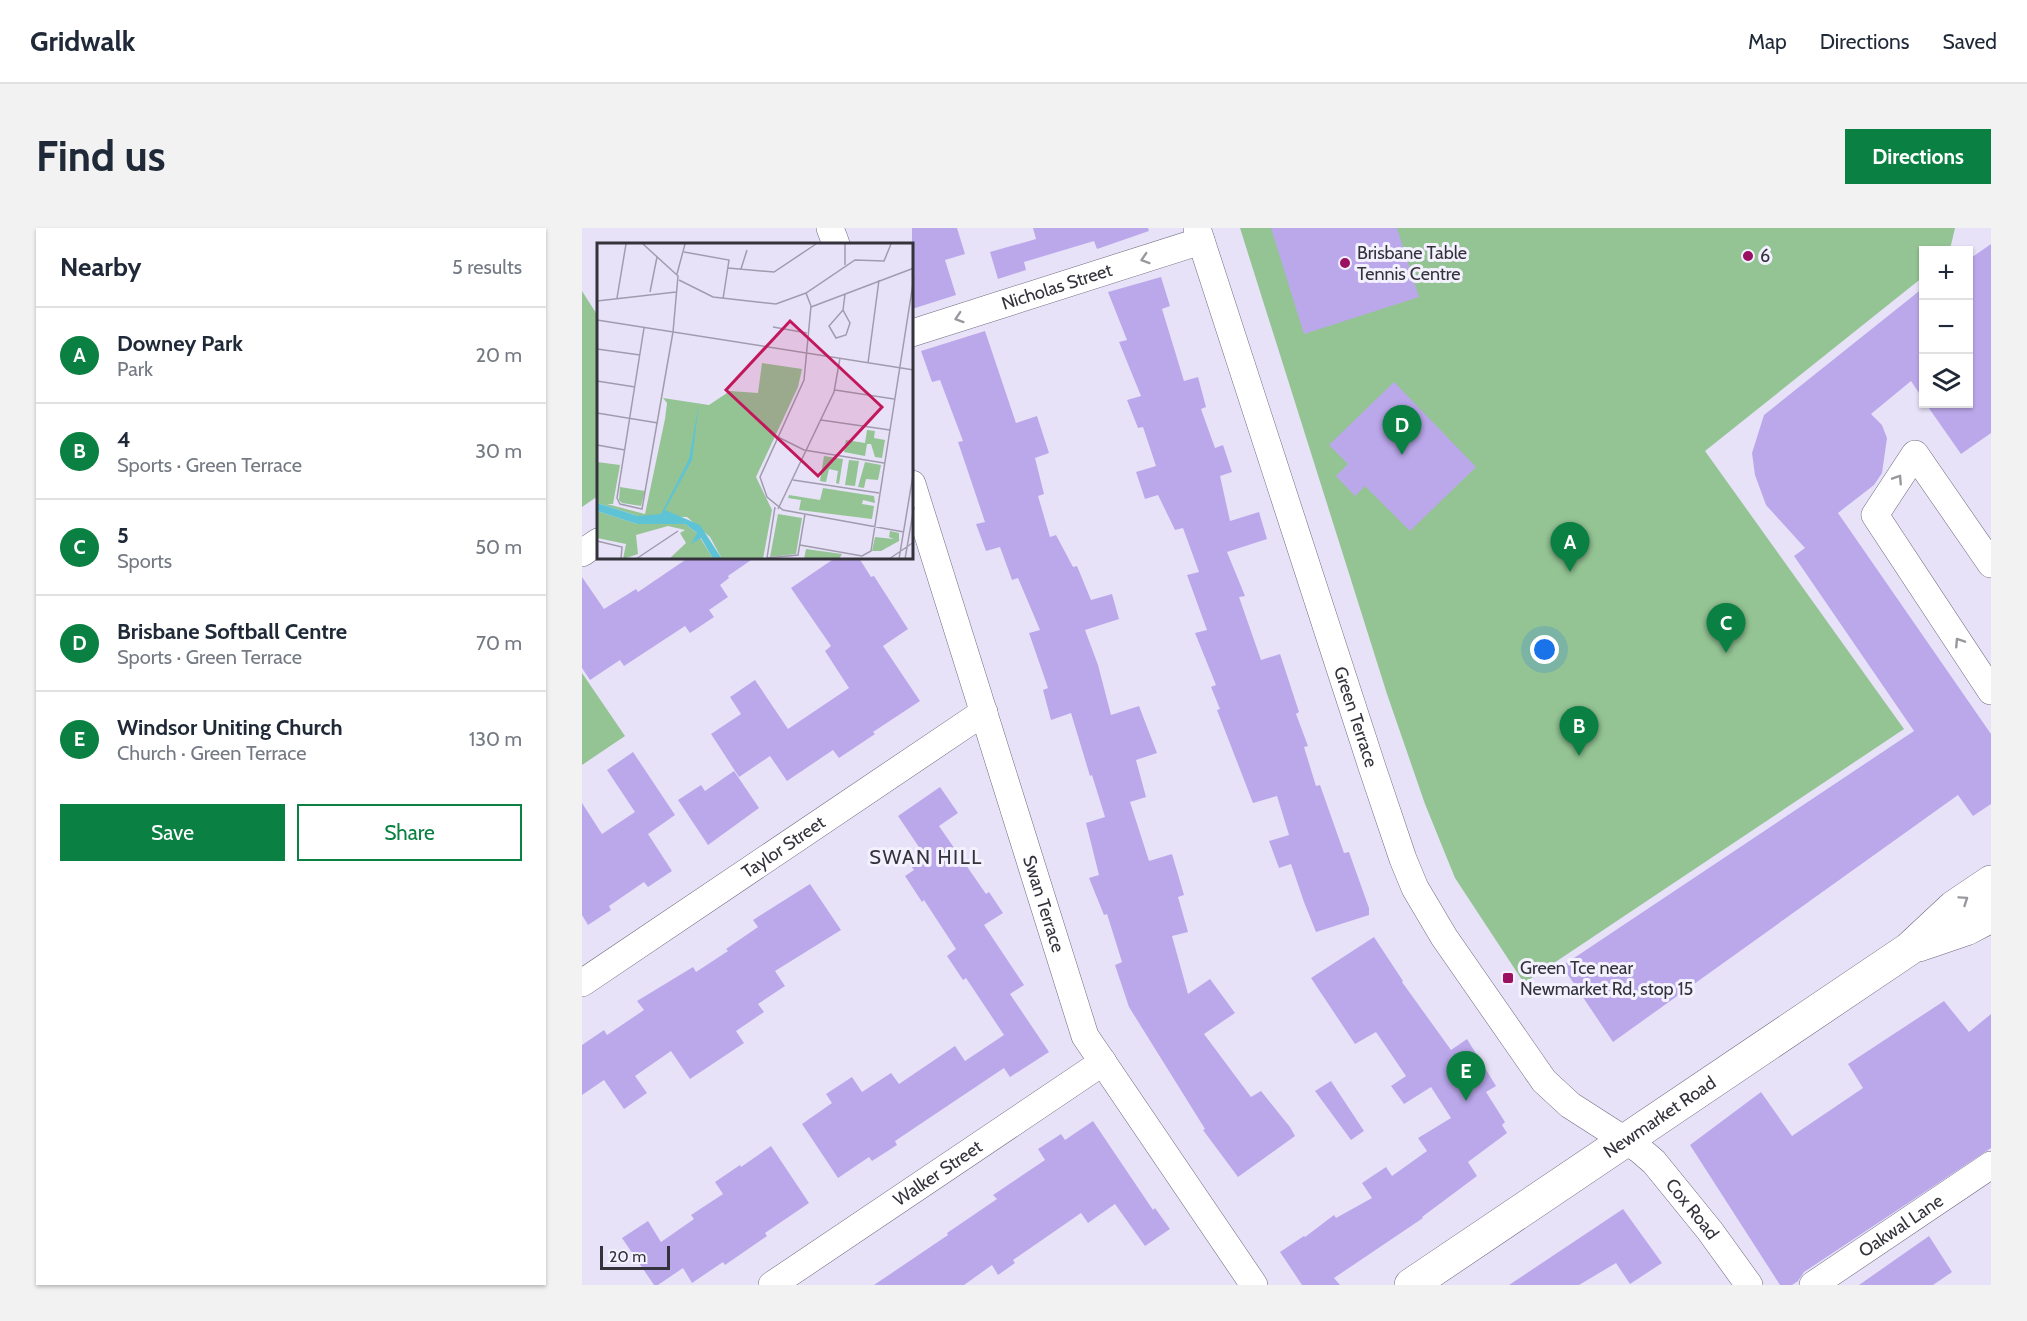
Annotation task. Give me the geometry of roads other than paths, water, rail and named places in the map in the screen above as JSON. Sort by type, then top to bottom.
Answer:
[{"type":"main road","name":"Newmarket Road","points":[[1411,1285],[1909,949],[1954,907],[1991,882]]},
{"type":"main road","name":"Newmarket Road","points":[[1909,949],[1966,929],[1991,916]]},
{"type":"street","points":[[830,228],[836,243]]},
{"type":"street","name":"Nicholas Street","points":[[914,332],[1199,235]]},
{"type":"street","name":"Green Terrace","points":[[1199,235],[1379,787],[1415,888],[1444,937],[1544,1082],[1570,1105],[1626,1141]]},
{"type":"street","points":[[1991,564],[1915,454],[1875,515],[1991,691]]},
{"type":"street","name":"Swan Terrace","points":[[914,490],[1085,1035],[1254,1285]]},
{"type":"street","points":[[582,553],[597,543]]},
{"type":"street","name":"Taylor Street","points":[[582,983],[984,712]]},
{"type":"street","name":"Walker Street","points":[[772,1285],[1103,1062]]},
{"type":"street","name":"Cox Road","points":[[1626,1141],[1662,1170],[1749,1285]]},
{"type":"street","name":"Oakwal Lane","points":[[1813,1285],[1991,1165]]},
{"type":"place","name":"6","points":[[1748,256]]},
{"type":"place","name":"Brisbane Table Tennis Centre","points":[[1345,263]]},
{"type":"place","name":"Brisbane Softball Centre","points":[[1402,455]]},
{"type":"place","name":"Downey Park","points":[[1570,572]]},
{"type":"place","name":"5","points":[[1726,653]]},
{"type":"place","name":"4","points":[[1579,756]]},
{"type":"place","name":"Green Tce near Newmarket Rd, stop 15","points":[[1508,978]]},
{"type":"place","name":"Windsor Uniting Church","points":[[1466,1101]]},
{"type":"district","name":"SWAN HILL","points":[[926,857]]}]
